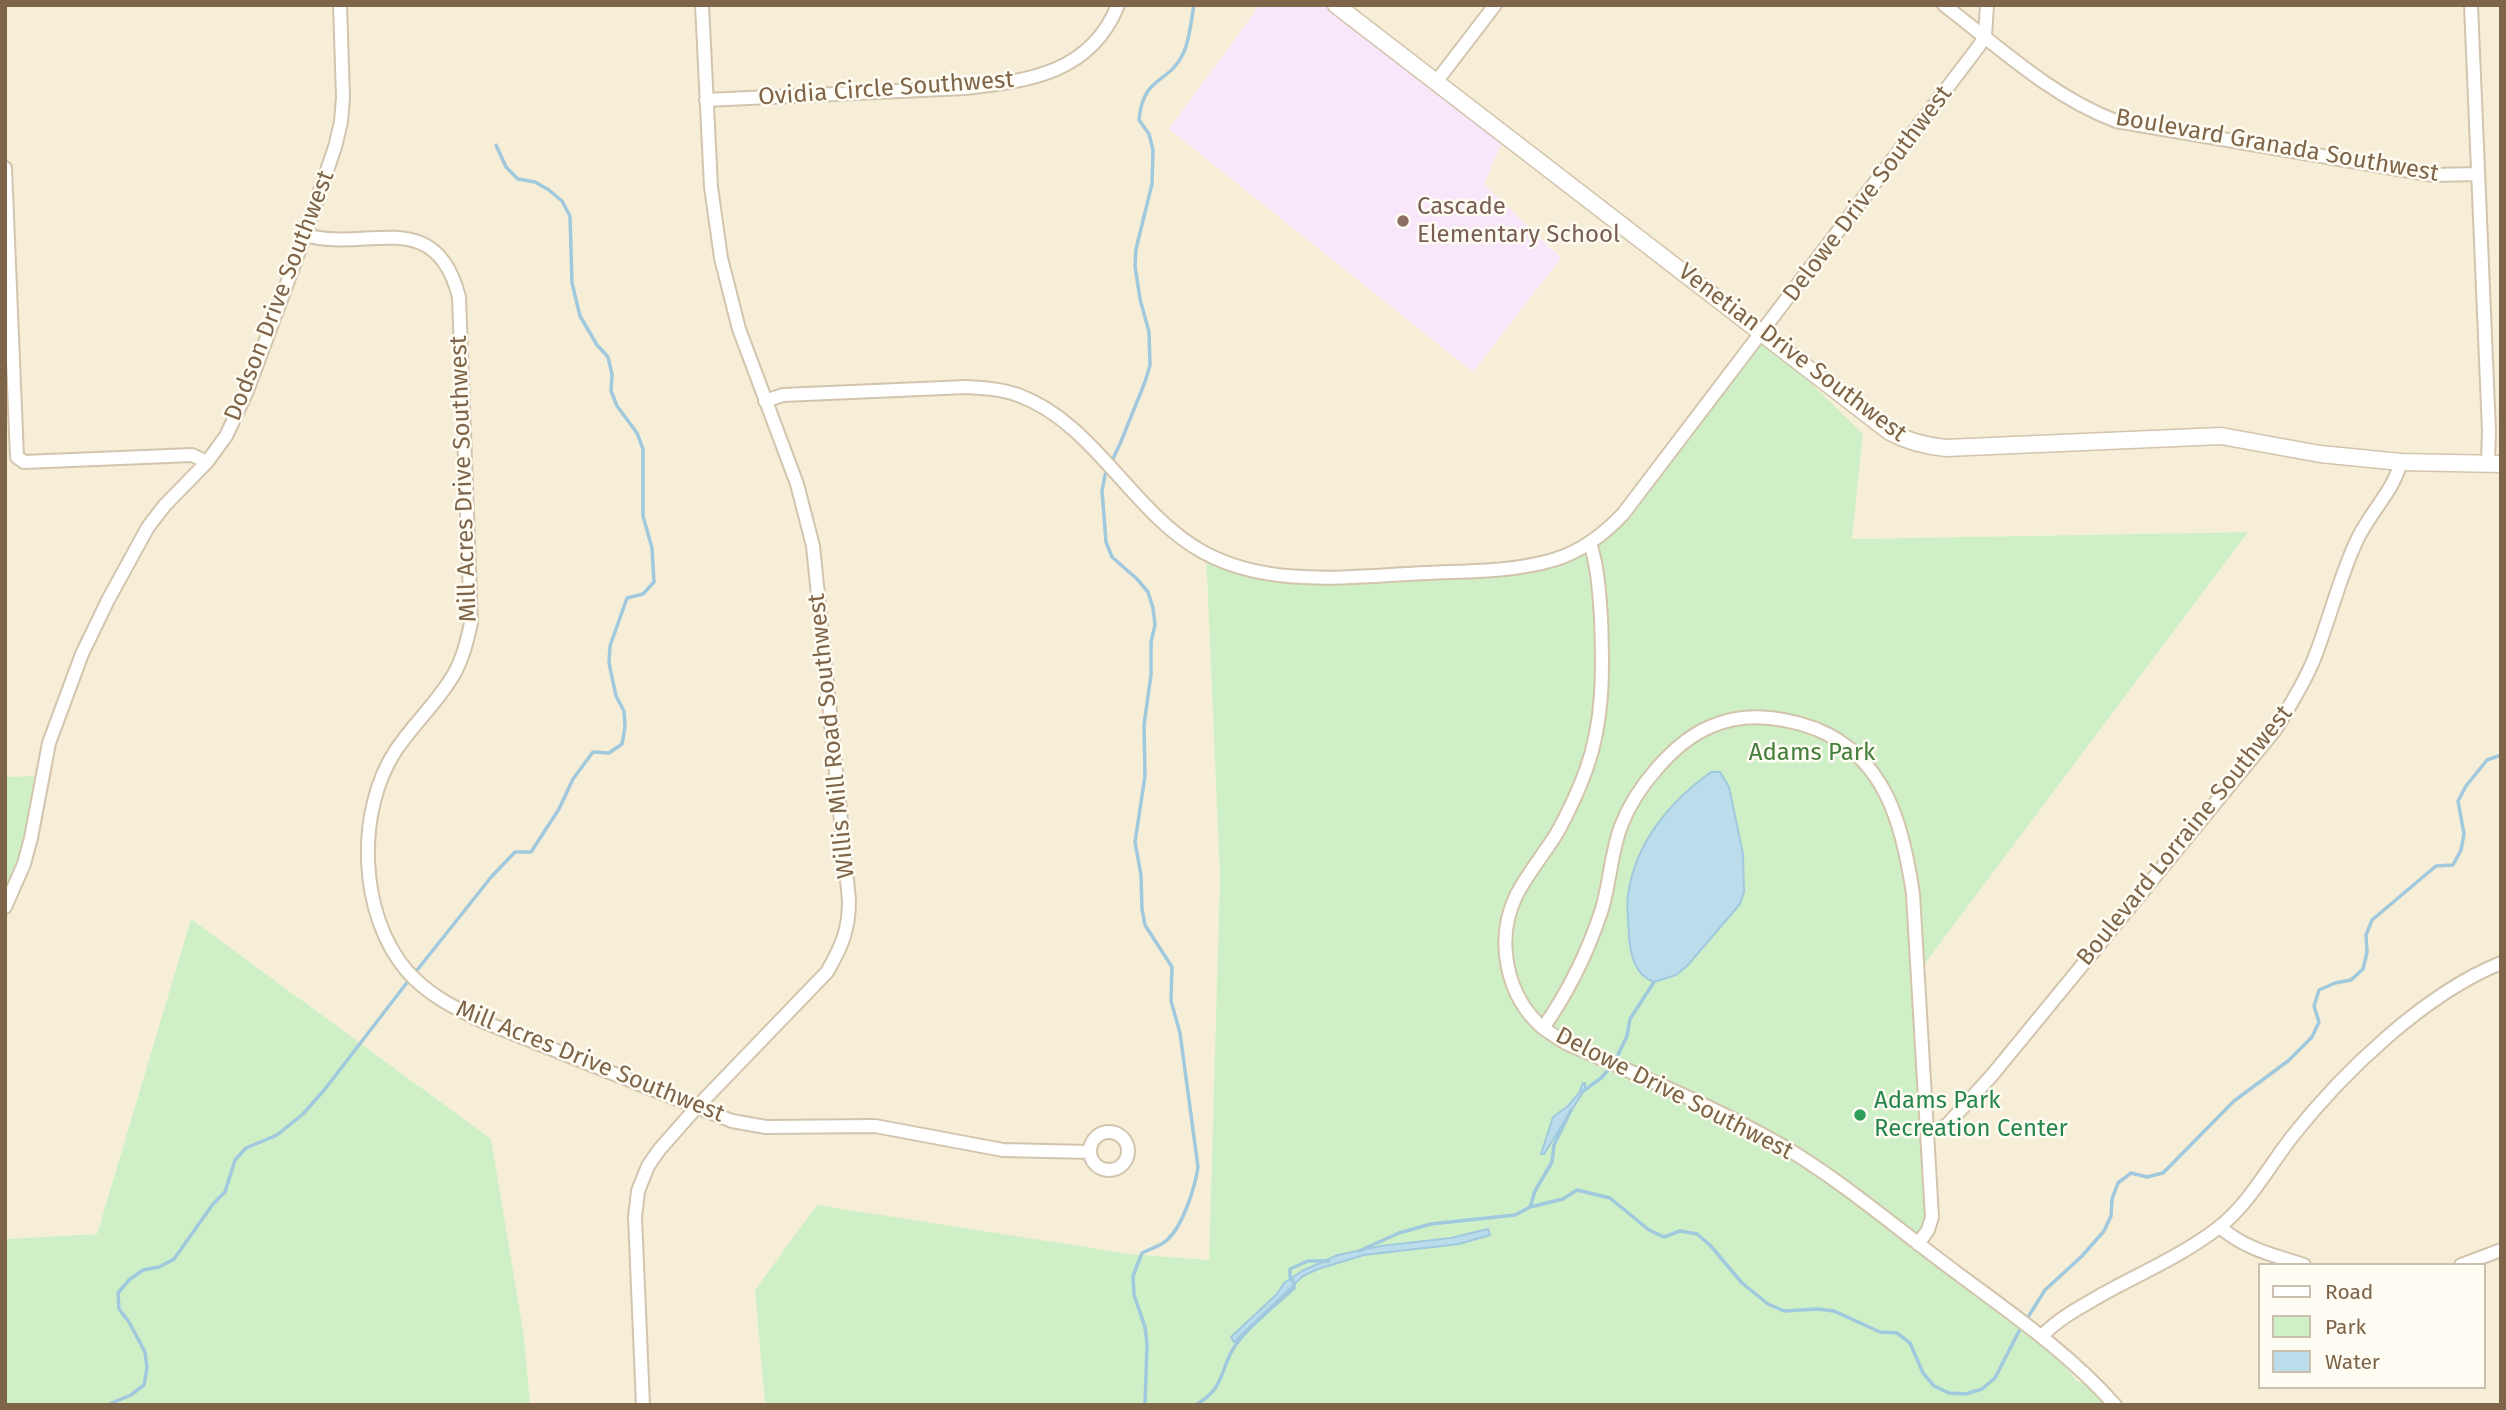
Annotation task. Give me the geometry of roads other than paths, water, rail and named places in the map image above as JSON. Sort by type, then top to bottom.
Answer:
[{"type":"street","name":"Dodson Drive Southwest","points":[[5,907],[24,864],[49,743],[82,654],[148,527],[165,505],[207,462],[226,436],[247,391],[305,235],[341,122],[343,97],[340,5]]},
{"type":"street","name":"Willis Mill Road Southwest","points":[[643,1405],[635,1217],[638,1191],[653,1158],[696,1108],[827,972],[843,946],[849,920],[813,546],[797,484],[739,329],[721,258],[711,187],[702,5]]},
{"type":"street","name":"Ovidia Circle Southwest","points":[[706,100],[965,88],[1039,76],[1059,69],[1090,48],[1112,20],[1118,5]]},
{"type":"street","name":"Venetian Drive Southwest","points":[[1336,5],[1890,432],[1907,441],[1946,448],[2221,436],[2320,454],[2401,462],[2494,463]]},
{"type":"street","points":[[1436,82],[1495,5]]},
{"type":"street","name":"Boulevard Granada Southwest","points":[[1944,5],[2068,100],[2116,121],[2433,175],[2478,174]]},
{"type":"street","name":"Delowe Drive Southwest","points":[[1987,5],[1984,36],[1979,47],[1623,514],[1590,543],[1598,568],[1603,661],[1595,737],[1575,798],[1517,895],[1509,915],[1505,935],[1506,962],[1513,985],[1525,1009],[1543,1028],[1566,1043],[1737,1121],[1827,1175],[2042,1336],[2115,1405]]},
{"type":"street","points":[[2470,5],[2489,431],[2494,463]]},
{"type":"street","points":[[5,168],[17,457],[24,462],[192,455],[207,462]]},
{"type":"street","name":"Mill Acres Drive Southwest","points":[[305,235],[322,240],[392,236],[417,242],[432,250],[445,264],[454,279],[458,297],[471,623],[466,648],[455,672],[396,750],[384,773],[375,797],[369,831],[370,880],[374,908],[394,954],[408,972],[447,1003],[482,1021],[732,1121],[766,1127],[875,1126],[1003,1150],[1090,1152]]},
{"type":"street","points":[[765,401],[783,395],[966,387],[993,388],[1017,394],[1045,407],[1067,423],[1160,521],[1182,539],[1222,562],[1264,574],[1322,578],[1513,568],[1556,560],[1590,543]]},
{"type":"street","name":"Boulevard Lorraine Southwest","points":[[1927,1130],[1940,1129],[1948,1124],[1993,1074],[2275,730],[2296,698],[2314,662],[2356,541],[2396,480],[2401,462]]},
{"type":"street","points":[[1543,1028],[1564,998],[1583,959],[1602,907],[1622,825],[1634,799],[1650,776],[1678,748],[1710,726],[1755,718],[1798,722],[1831,736],[1858,754],[1882,785],[1898,820],[1907,856],[1913,894],[1932,1217],[1928,1230],[1918,1244]]},
{"type":"street","points":[[2042,1336],[2066,1315],[2194,1245],[2220,1227],[2241,1205],[2318,1106],[2364,1059],[2427,1003],[2473,974],[2501,963]]},
{"type":"street","points":[[2220,1227],[2250,1248],[2298,1263]]},
{"type":"street","points":[[2466,1263],[2501,1250]]},
{"type":"water","points":[[1711,772],[1720,772],[1729,787],[1743,854],[1744,892],[1740,904],[1687,966],[1676,975],[1654,982],[1638,970],[1631,951],[1627,905],[1632,876],[1638,858],[1657,825],[1682,796]]},
{"type":"water","points":[[1583,1083],[1585,1089],[1544,1154],[1541,1154],[1553,1117],[1568,1106],[1579,1093]]},
{"type":"water","points":[[1488,1229],[1490,1235],[1459,1244],[1364,1255],[1318,1269],[1303,1276],[1234,1342],[1231,1337],[1277,1294],[1284,1283],[1302,1271],[1338,1255],[1381,1246],[1451,1238]]},
{"type":"waterway","points":[[1145,1405],[1147,1344],[1145,1327],[1134,1295],[1133,1276],[1142,1253],[1165,1242],[1178,1226],[1191,1195],[1198,1167],[1180,1033],[1171,1001],[1172,967],[1145,925],[1135,842],[1145,776],[1144,725],[1151,675],[1151,642],[1155,625],[1153,608],[1148,592],[1112,557],[1106,542],[1102,491],[1105,475],[1120,444],[1150,365],[1149,332],[1135,266],[1136,249],[1152,184],[1153,150],[1149,134],[1139,120],[1141,106],[1145,95],[1177,64],[1183,54],[1194,5]]},
{"type":"waterway","points":[[414,974],[492,876],[515,852],[531,852],[559,809],[573,779],[593,752],[609,753],[622,744],[624,711],[616,696],[609,663],[610,646],[627,598],[643,594],[654,582],[652,548],[643,516],[643,449],[637,433],[617,406],[611,391],[612,374],[608,357],[597,345],[580,316],[572,283],[570,216],[562,201],[549,190],[535,182],[518,179],[506,167],[496,145]]},
{"type":"waterway","points":[[1359,1251],[1399,1233],[1431,1224],[1515,1215],[1530,1207],[1563,1199],[1577,1190],[1610,1198],[1649,1230],[1664,1237],[1680,1231],[1697,1234],[1710,1245],[1742,1283],[1768,1304],[1784,1311],[1834,1311],[1880,1332],[1897,1333],[1910,1343],[1923,1373],[1934,1386],[1949,1393],[1966,1394],[1982,1389],[1995,1378],[2018,1333],[2045,1290],[2082,1256],[2104,1231],[2111,1216],[2112,1199],[2118,1183],[2131,1173],[2147,1177],[2163,1173],[2234,1101],[2288,1061],[2312,1037],[2319,1022],[2314,1006],[2319,990],[2351,980],[2363,969],[2367,952],[2366,935],[2372,920],[2436,866],[2453,865],[2461,850],[2464,834],[2458,801],[2466,786],[2487,760],[2501,755]]},
{"type":"waterway","points":[[107,1405],[131,1395],[144,1385],[147,1368],[145,1352],[119,1309],[118,1293],[129,1280],[143,1270],[159,1267],[174,1259],[213,1204],[225,1192],[235,1160],[246,1148],[277,1135],[303,1114],[409,980]]},
{"type":"waterway","points":[[1615,1061],[1627,1036],[1630,1019],[1654,982]]},
{"type":"waterway","points":[[1582,1092],[1610,1068]]},
{"type":"waterway","points":[[1530,1207],[1535,1191],[1552,1162],[1554,1145],[1571,1110]]},
{"type":"waterway","points":[[1195,1405],[1213,1391],[1241,1338],[1294,1288],[1290,1269],[1308,1261],[1329,1261]]},
{"type":"place","name":"Cascade Elementary School","points":[[1403,221]]},
{"type":"place","name":"Adams Park Recreation Center","points":[[1860,1115]]},
{"type":"park label","name":"Adams Park","points":[[1812,753]]}]
